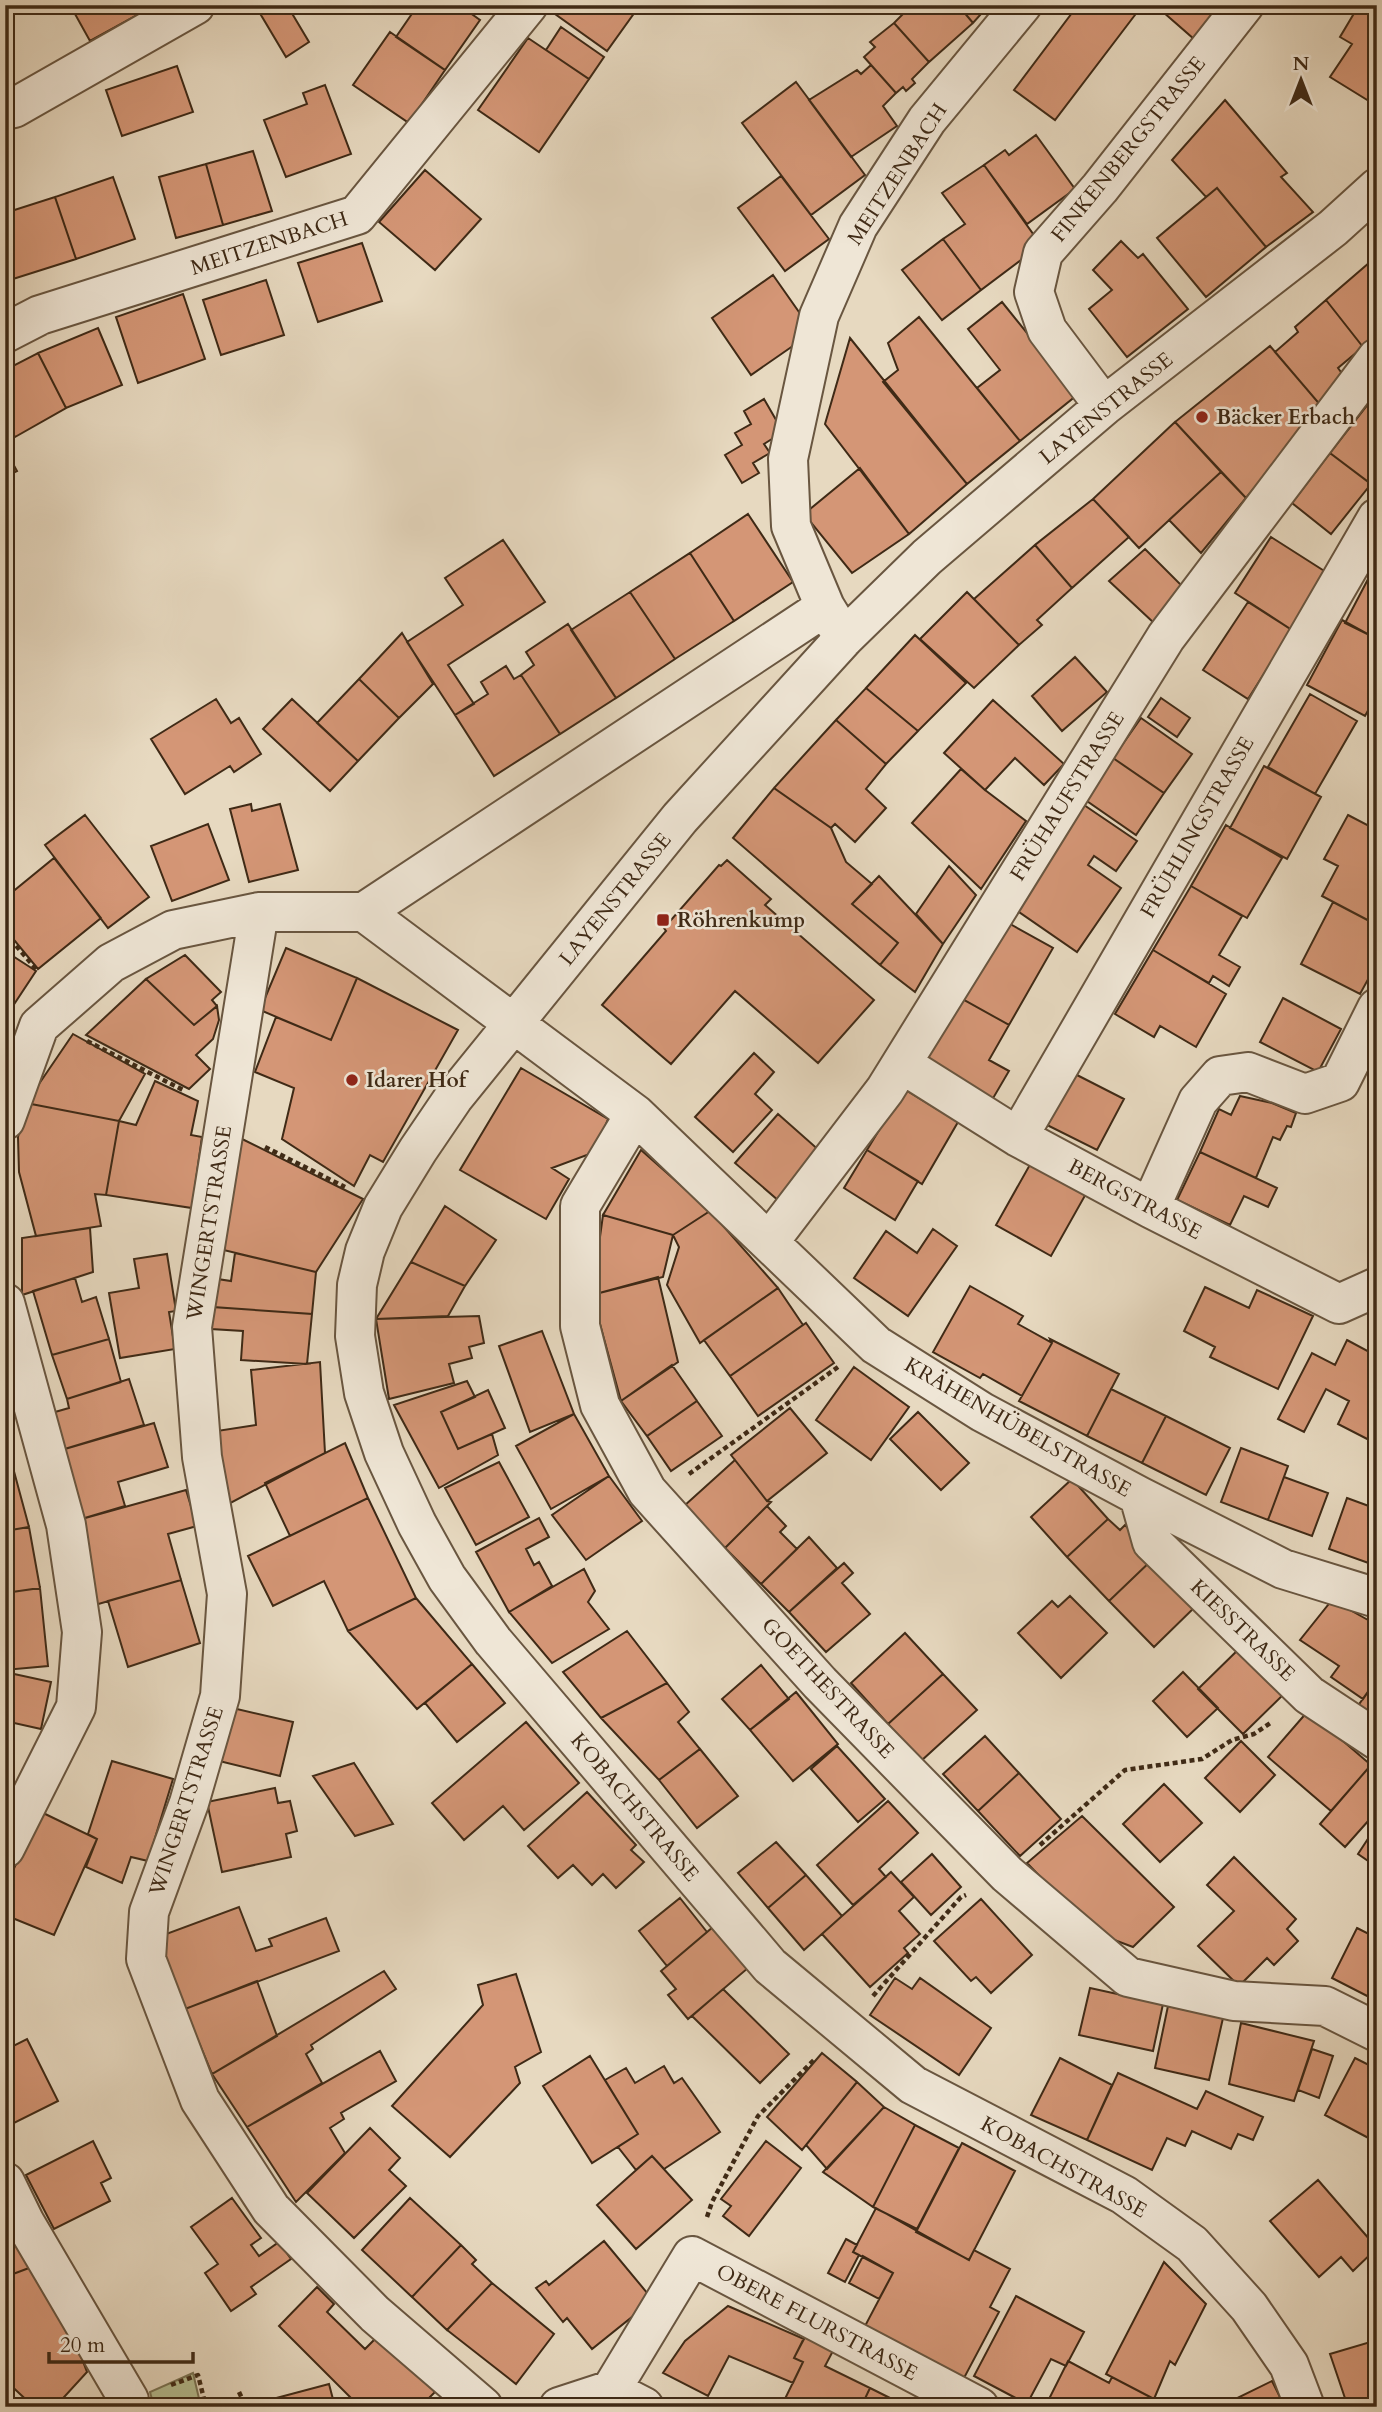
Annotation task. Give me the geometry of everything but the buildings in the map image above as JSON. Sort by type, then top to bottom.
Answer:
[{"type":"street","points":[[5,110],[14,108],[195,5]]},
{"type":"street","name":"MEITZENBACH","points":[[5,333],[40,315],[357,215],[528,5]]},
{"type":"street","name":"MEITZENBACH","points":[[834,622],[792,526],[788,459],[819,316],[858,226],[927,120],[1022,5]]},
{"type":"street","name":"FINKENBERGSTRASSE","points":[[1104,406],[1047,330],[1034,292],[1043,253],[1100,188],[1244,5]]},
{"type":"street","name":"LAYENSTRASSE","points":[[364,912],[834,622],[927,557],[1104,406],[1334,228],[1377,188]]},
{"type":"street","name":"FRÜHAUFSTRASSE","points":[[769,1242],[885,1090],[1166,637],[1376,362]]},
{"type":"street","name":"FRÜHLINGSTRASSE","points":[[1018,1137],[1377,518]]},
{"type":"street","name":"LAYENSTRASSE","points":[[513,1023],[561,967],[834,622]]},
{"type":"street","points":[[5,1120],[39,1026],[111,963],[173,930],[259,912],[364,912],[513,1023]]},
{"type":"street","name":"WINGERTSTRASSE","points":[[259,912],[192,1327],[202,1457],[227,1594],[220,1696],[189,1803],[149,1912],[146,1959],[200,2100],[271,2209],[375,2314],[482,2407]]},
{"type":"street","points":[[1150,1208],[1199,1101],[1220,1076],[1248,1072],[1305,1094],[1340,1082],[1377,1008]]},
{"type":"street","name":"KRÄHENHÜBELSTRASSE","points":[[513,1023],[635,1114],[873,1342],[982,1412],[1139,1496],[1283,1569],[1377,1598]]},
{"type":"street","name":"KOBACHSTRASSE","points":[[513,1023],[454,1097],[383,1207],[365,1251],[357,1284],[355,1336],[364,1393],[384,1453],[417,1524],[447,1578],[493,1641],[770,1966],[913,2085],[1124,2195],[1192,2244],[1250,2306],[1289,2365],[1305,2407]]},
{"type":"street","name":"BERGSTRASSE","points":[[902,1064],[1018,1137],[1339,1304],[1377,1287]]},
{"type":"street","name":"GOETHESTRASSE","points":[[635,1114],[580,1206],[580,1326],[600,1405],[647,1491],[820,1684],[1007,1874],[1128,1978],[1234,2001],[1325,2006],[1377,2032]]},
{"type":"street","points":[[5,1303],[66,1525],[82,1632],[76,1706],[5,1848]]},
{"type":"street","name":"KIESSTRASSE","points":[[1139,1496],[1152,1542],[1309,1695],[1377,1740]]},
{"type":"street","points":[[5,2182],[25,2223],[129,2400],[128,2407]]},
{"type":"street","name":"OBERE FLURSTRASSE","points":[[611,2390],[692,2256],[979,2407]]},
{"type":"street","points":[[559,2407],[611,2390],[644,2407]]},
{"type":"path","points":[[46,1020],[383,1207]]},
{"type":"path","points":[[654,1499],[873,1342]]},
{"type":"path","points":[[712,2202],[758,2116],[845,2028],[961,1897],[1007,1874],[1125,1770],[1202,1759],[1233,1740],[1254,1734],[1309,1695]]},
{"type":"path","points":[[198,2375],[206,2407]]},
{"type":"path","points":[[239,2392],[246,2407]]},
{"type":"green space","points":[[193,2373],[201,2407],[154,2407],[150,2392]]},
{"type":"place","name":"Bäcker Erbach","points":[[1202,417]]},
{"type":"place","name":"Röhrenkump","points":[[663,920]]},
{"type":"place","name":"Idarer Hof","points":[[352,1080]]}]
